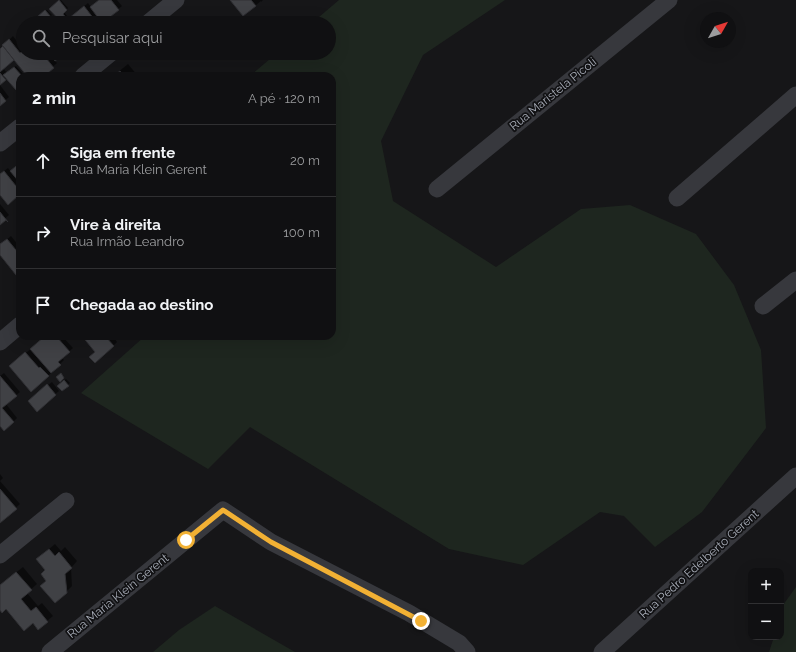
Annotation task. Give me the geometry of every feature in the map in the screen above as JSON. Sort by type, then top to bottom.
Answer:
[{"type":"street","points":[[157,16],[176,0]]},
{"type":"street","name":"Rua Maristela Picoli","points":[[437,189],[669,0]]},
{"type":"street","points":[[88,72],[102,60]]},
{"type":"street","points":[[677,198],[796,95]]},
{"type":"street","points":[[0,143],[16,130]]},
{"type":"street","points":[[763,306],[796,280]]},
{"type":"street","points":[[0,342],[16,328]]},
{"type":"street","name":"Rua Pedro Edelberto Gerent","points":[[602,652],[796,476]]},
{"type":"street","points":[[0,555],[66,501]]},
{"type":"street","name":"Rua Maria Klein Gerent","points":[[50,652],[223,510],[271,542],[409,614],[459,643],[467,652]]},
{"type":"shaded area","points":[[339,0],[505,0],[423,55],[381,141],[393,201],[496,267],[581,209],[630,205],[696,234],[734,285],[761,350],[766,428],[702,512],[655,547],[624,516],[600,512],[523,565],[449,549],[250,427],[208,469],[81,393],[141,340],[336,340],[336,72],[255,72],[269,60],[336,60],[336,16],[320,16]]},
{"type":"shaded area","points":[[796,587],[796,652],[769,652],[773,640],[784,640],[784,604]]},
{"type":"shaded area","points":[[215,606],[295,652],[153,652],[179,630]]},
{"type":"building","points":[[59,0],[67,10],[63,14],[65,16],[56,16],[49,9]]},
{"type":"building","points":[[99,0],[111,0],[119,10],[111,16],[97,16],[90,7]]},
{"type":"building","points":[[230,0],[251,0],[256,6],[243,16]]},
{"type":"building","points":[[84,6],[92,16],[72,16]]},
{"type":"building","points":[[45,10],[50,16],[38,16]]},
{"type":"building","points":[[9,39],[16,48],[16,60],[48,60],[54,68],[49,72],[24,72],[2,45]]},
{"type":"building","points":[[3,46],[14,60],[0,72],[0,49]]},
{"type":"building","points":[[14,67],[18,72],[16,72],[16,90],[3,75]]},
{"type":"building","points":[[0,73],[6,80],[0,85]]},
{"type":"building","points":[[0,93],[6,101],[0,106]]},
{"type":"building","points":[[16,166],[16,178],[10,171]]},
{"type":"building","points":[[4,171],[16,186],[16,198],[8,205],[0,195],[0,174]]},
{"type":"building","points":[[0,212],[8,222],[6,220],[0,225]]},
{"type":"building","points":[[7,239],[16,250],[16,275],[0,255],[0,244]]},
{"type":"building","points":[[40,340],[60,340],[70,352],[58,362],[61,365],[51,373],[30,349]]},
{"type":"building","points":[[85,340],[109,340],[114,346],[95,363],[89,357],[95,352]]},
{"type":"building","points":[[25,352],[39,368],[40,367],[49,376],[31,392],[9,366]]},
{"type":"building","points":[[61,373],[64,378],[60,382],[56,377]]},
{"type":"building","points":[[0,376],[17,396],[2,408],[14,422],[4,431],[0,426]]},
{"type":"building","points":[[64,380],[69,386],[62,391],[57,386]]},
{"type":"building","points":[[47,384],[56,395],[37,412],[28,401]]},
{"type":"building","points":[[0,489],[17,509],[0,523]]},
{"type":"building","points":[[49,549],[55,556],[59,552],[72,568],[65,574],[67,593],[55,603],[40,586],[46,581],[41,574],[45,570],[36,559]]},
{"type":"building","points":[[16,572],[32,590],[21,599],[31,611],[36,607],[48,622],[38,630],[33,623],[24,631],[6,609],[2,613],[0,610],[0,585]]},
{"type":"route","points":[[186,540],[223,510],[271,542],[421,621]]}]
